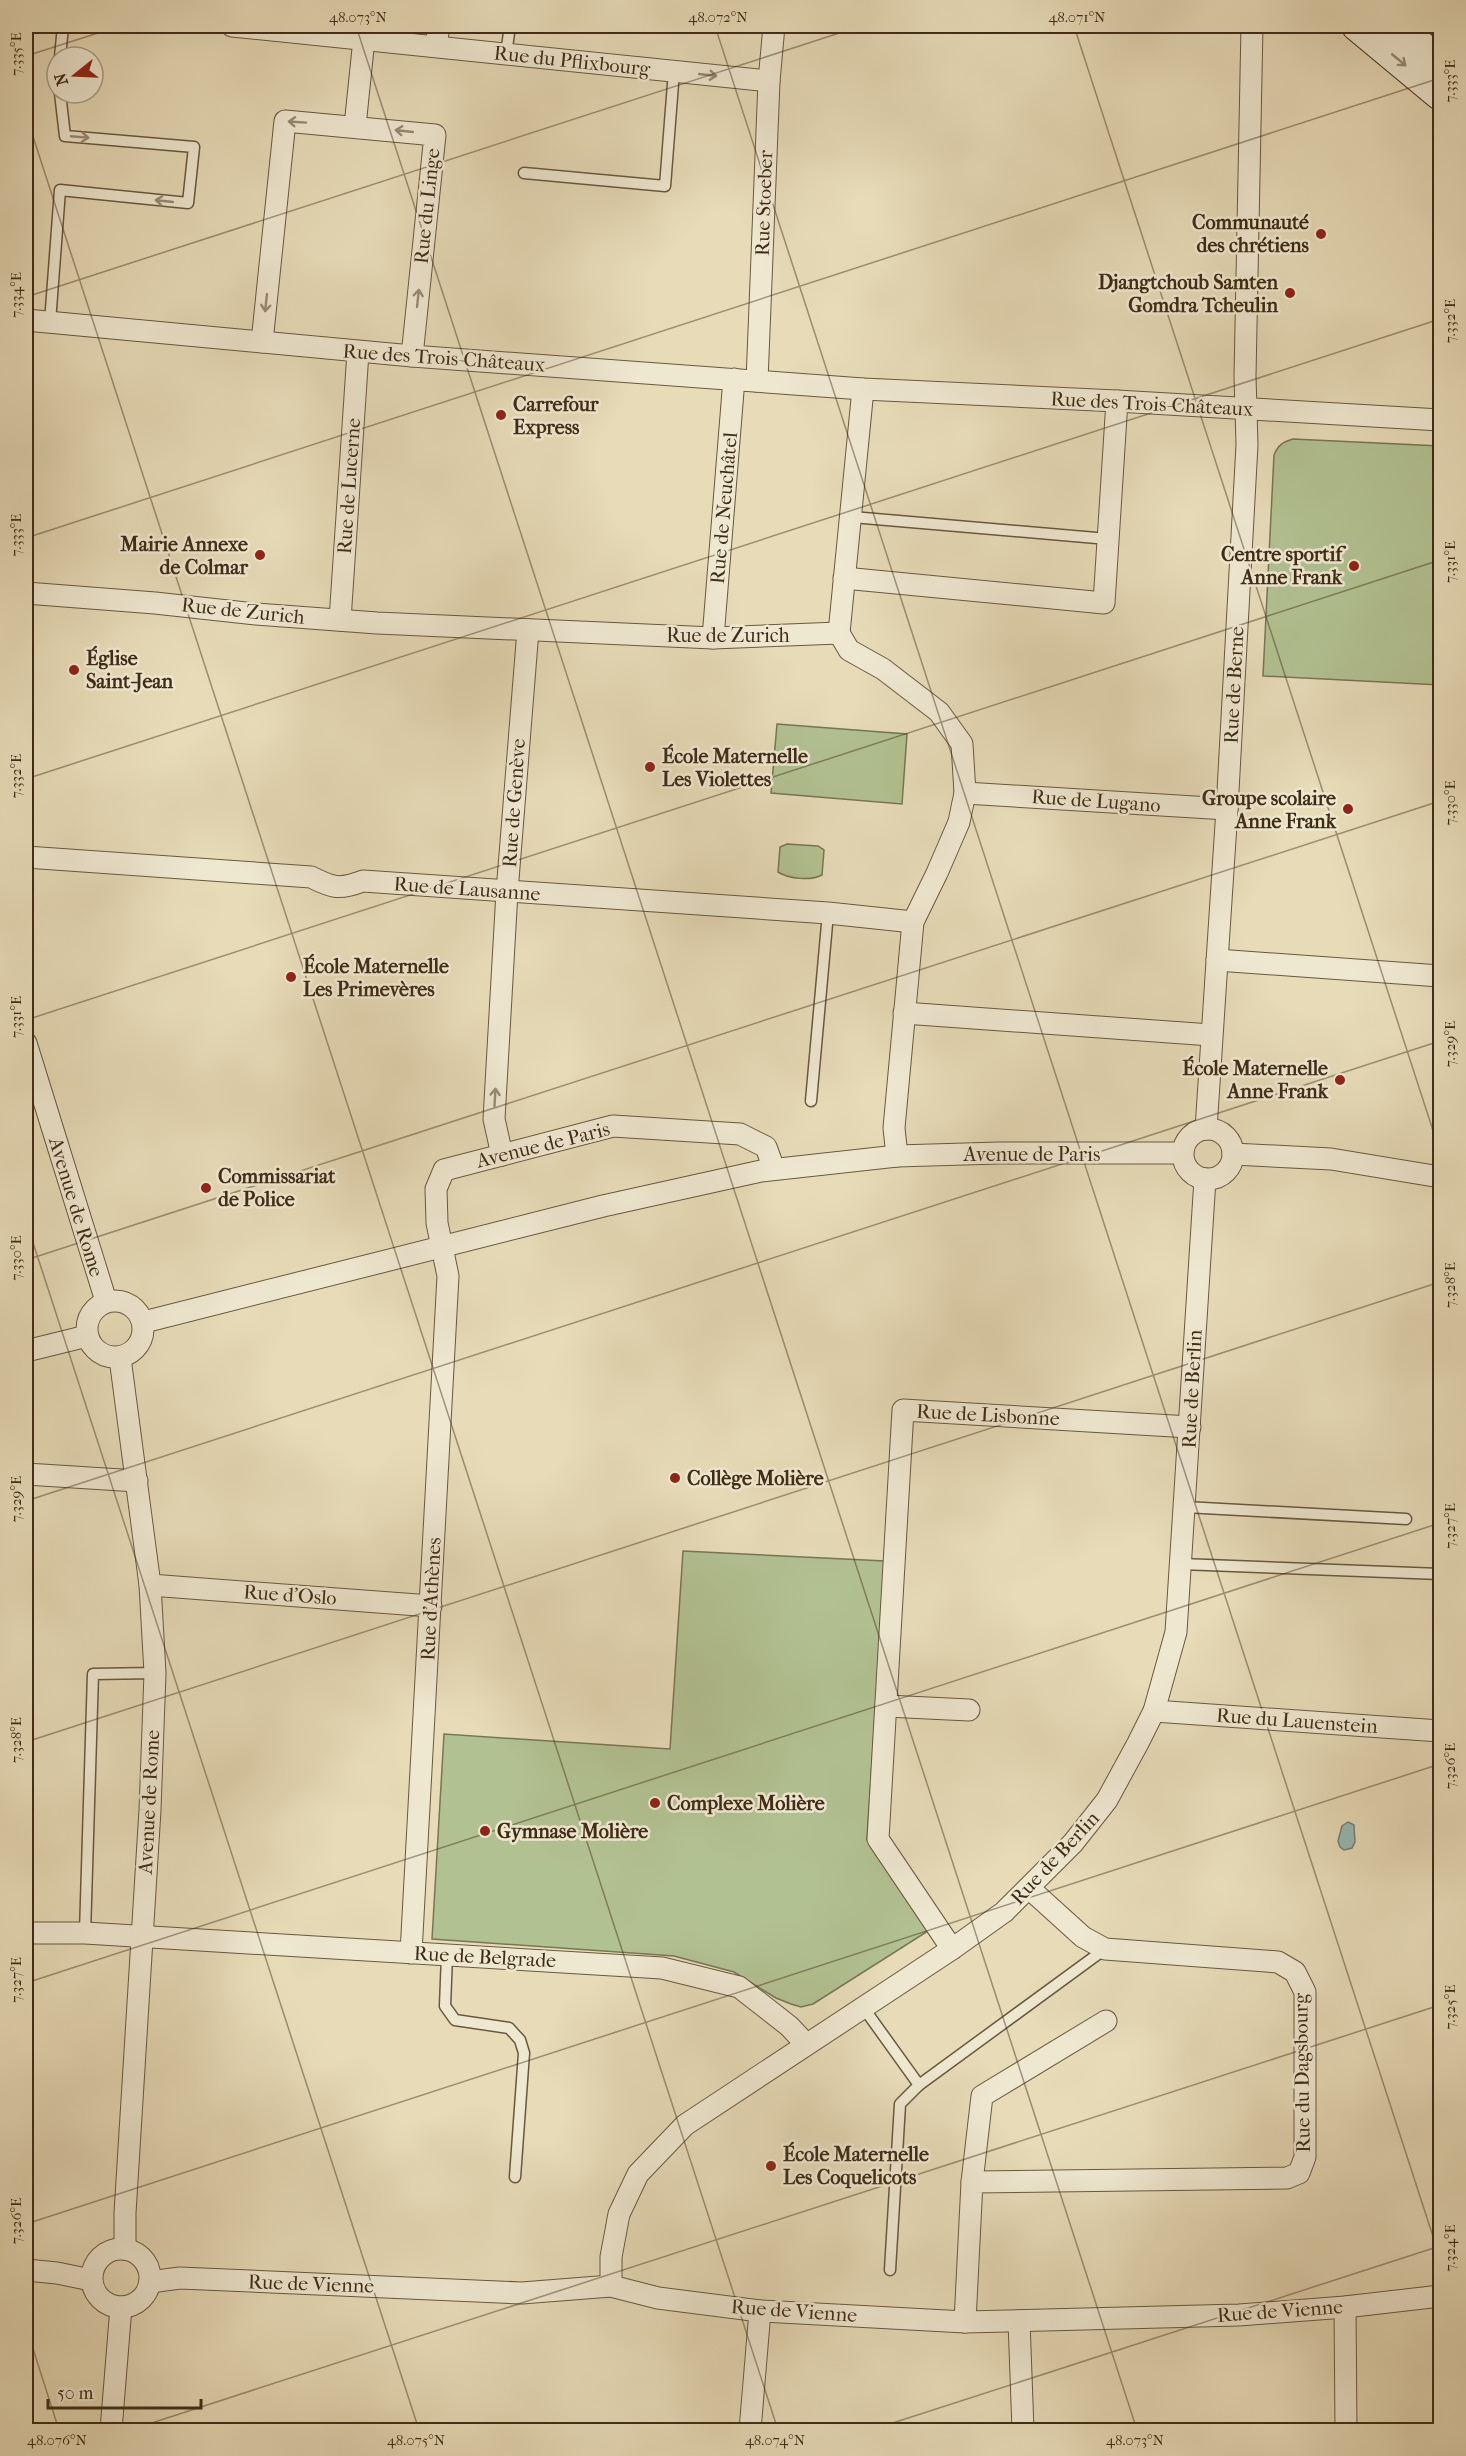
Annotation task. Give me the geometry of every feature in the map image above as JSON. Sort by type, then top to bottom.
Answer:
[{"type":"main road","points":[[1357,26],[1440,95]]},
{"type":"main road","points":[[1398,26],[1440,63]]},
{"type":"street","name":"Rue du Pflixbourg","points":[[232,26],[301,28],[364,39],[437,36],[506,54],[769,81]]},
{"type":"street","name":"Rue Stoeber","points":[[757,381],[769,81],[774,26]]},
{"type":"street","points":[[1252,26],[1252,67]]},
{"type":"street","points":[[1252,67],[1261,26]]},
{"type":"street","points":[[356,126],[364,39]]},
{"type":"street","name":"Rue de Berne","points":[[1206,1129],[1218,960],[1247,445],[1245,375],[1252,67]]},
{"type":"street","name":"Rue du Linge","points":[[262,342],[285,121],[356,126],[435,135],[412,356]]},
{"type":"street","name":"Rue des Trois-Châteaux","points":[[26,320],[358,352],[863,389],[1440,420]]},
{"type":"street","name":"Rue de Lucerne","points":[[340,620],[358,352]]},
{"type":"street","name":"Rue de Neuchâtel","points":[[713,638],[734,379]]},
{"type":"street","points":[[863,389],[839,633],[849,650],[884,669],[939,711],[962,744],[965,793],[959,822],[912,922],[894,1128],[897,1156]]},
{"type":"street","points":[[844,578],[1104,603],[1117,401]]},
{"type":"street","name":"Rue de Zurich","points":[[26,593],[340,620],[528,630],[713,638],[839,633]]},
{"type":"street","name":"Rue de Genève","points":[[502,1155],[494,1119],[507,892],[528,630]]},
{"type":"street","name":"Rue de Lugano","points":[[965,793],[1227,809]]},
{"type":"street","name":"Rue de Lausanne","points":[[26,857],[311,877],[326,885],[344,888],[363,881],[828,913],[912,922]]},
{"type":"street","points":[[1218,960],[1440,976]]},
{"type":"street","points":[[904,1013],[1211,1035]]},
{"type":"street","name":"Avenue de Rome","points":[[26,1043],[106,1301]]},
{"type":"street","name":"Avenue de Paris","points":[[442,1246],[437,1223],[436,1190],[444,1170],[613,1126],[740,1134],[766,1147],[774,1169]]},
{"type":"street","points":[[1206,1129],[1223,1134],[1229,1141],[1233,1154],[1226,1171],[1218,1177],[1205,1179],[1192,1174],[1185,1166],[1182,1153],[1188,1138],[1195,1132],[1206,1129]]},
{"type":"street","name":"Avenue de Paris","points":[[144,1322],[603,1206],[774,1169],[897,1156],[999,1153],[1182,1153]]},
{"type":"street","points":[[1233,1154],[1331,1159],[1440,1177]]},
{"type":"street","name":"Rue de Berlin","points":[[611,2286],[611,2256],[619,2214],[638,2174],[685,2125],[952,1949],[1004,1912],[1030,1889],[1073,1844],[1107,1800],[1154,1711],[1176,1632],[1205,1179]]},
{"type":"street","name":"Rue d'Athènes","points":[[411,1953],[448,1276],[442,1246]]},
{"type":"street","points":[[106,1301],[130,1303],[144,1322],[140,1345],[120,1358],[98,1352],[87,1336],[91,1313],[106,1301]]},
{"type":"street","points":[[26,1352],[87,1336]]},
{"type":"street","name":"Avenue de Rome","points":[[120,1358],[150,1585],[155,1673],[150,1810],[125,2249]]},
{"type":"street","name":"Rue de Lisbonne","points":[[952,1949],[878,1839],[903,1410],[1190,1427]]},
{"type":"street","points":[[26,1474],[137,1481]]},
{"type":"street","name":"Rue d'Oslo","points":[[150,1585],[430,1606]]},
{"type":"street","points":[[886,1706],[969,1710]]},
{"type":"street","name":"Rue du Lauenstein","points":[[1154,1711],[1440,1731]]},
{"type":"street","name":"Rue du Dagsbourg","points":[[972,2182],[1287,2178],[1299,2173],[1305,2157],[1305,1992],[1294,1972],[1278,1962],[1104,1949],[1083,1937],[1030,1889]]},
{"type":"street","name":"Rue de Belgrade","points":[[26,1933],[85,1933],[662,1968],[739,1987],[789,2026],[806,2044]]},
{"type":"street","points":[[965,2322],[972,2182],[982,2096],[1106,2021]]},
{"type":"street","points":[[125,2249],[136,2253],[144,2260],[149,2271],[150,2282],[140,2300],[121,2307],[110,2305],[101,2299],[94,2290],[92,2280],[94,2266],[101,2256],[112,2250],[125,2249]]},
{"type":"street","points":[[26,2270],[92,2280]]},
{"type":"street","name":"Rue de Vienne","points":[[150,2282],[180,2278],[522,2293],[611,2286],[658,2298],[760,2311],[965,2322],[1239,2315],[1345,2307],[1440,2296]]},
{"type":"street","points":[[111,2430],[121,2307]]},
{"type":"street","points":[[1345,2307],[1346,2430]]},
{"type":"street","points":[[750,2430],[760,2311]]},
{"type":"street","points":[[1020,2321],[1023,2430]]},
{"type":"lane","points":[[61,45],[63,26]]},
{"type":"lane","points":[[506,54],[510,26]]},
{"type":"lane","points":[[524,173],[666,186],[674,71]]},
{"type":"lane","points":[[50,322],[60,190],[188,203],[194,147],[65,136],[61,105]]},
{"type":"lane","points":[[852,517],[1108,539]]},
{"type":"lane","points":[[811,1101],[828,913]]},
{"type":"lane","points":[[1185,1507],[1406,1519]]},
{"type":"lane","points":[[1182,1564],[1440,1574]]},
{"type":"lane","points":[[85,1933],[93,1674],[155,1673]]},
{"type":"lane","points":[[890,2270],[900,2104],[919,2085],[1104,1949]]},
{"type":"lane","points":[[447,1955],[445,2006],[455,2020],[509,2028],[520,2040],[524,2053],[515,2177]]},
{"type":"lane","points":[[863,2007],[919,2085]]},
{"type":"green space","name":"Centre sportif Anne Frank","points":[[1293,439],[1440,446],[1440,685],[1263,676],[1274,455],[1281,444]]},
{"type":"green space","points":[[777,724],[907,734],[902,804],[771,793]]},
{"type":"green space","points":[[787,844],[818,846],[824,850],[822,875],[800,878],[778,872],[780,847]]},
{"type":"green space","name":"Complexe Molière","points":[[683,1551],[885,1561],[867,1840],[928,1931],[813,2004],[801,2007],[791,2004],[776,1998],[734,1972],[674,1956],[432,1939],[444,1734],[670,1749]]},
{"type":"water","points":[[1348,1822],[1354,1825],[1355,1842],[1352,1848],[1344,1850],[1338,1841],[1342,1826]]},
{"type":"place","name":"Communauté des chrétiens","points":[[1321,234]]},
{"type":"place","name":"Djangtchoub Samten Gomdra Tcheulin","points":[[1290,293]]},
{"type":"place","name":"Carrefour Express","points":[[501,415]]},
{"type":"place","name":"Mairie Annexe de Colmar","points":[[260,555]]},
{"type":"place","name":"Centre sportif Anne Frank","points":[[1354,566]]},
{"type":"place","name":"Église Saint-Jean","points":[[74,670]]},
{"type":"place","name":"École Maternelle Les Violettes","points":[[650,767]]},
{"type":"place","name":"Groupe scolaire Anne Frank","points":[[1348,809]]},
{"type":"place","name":"École Maternelle Les Primevères","points":[[291,977]]},
{"type":"place","name":"École Maternelle Anne Frank","points":[[1340,1080]]},
{"type":"place","name":"Commissariat de Police","points":[[206,1188]]},
{"type":"place","name":"Collège Molière","points":[[675,1478]]},
{"type":"place","name":"Complexe Molière","points":[[655,1803]]},
{"type":"place","name":"Gymnase Molière","points":[[485,1831]]},
{"type":"place","name":"École Maternelle Les Coquelicots","points":[[771,2166]]}]
